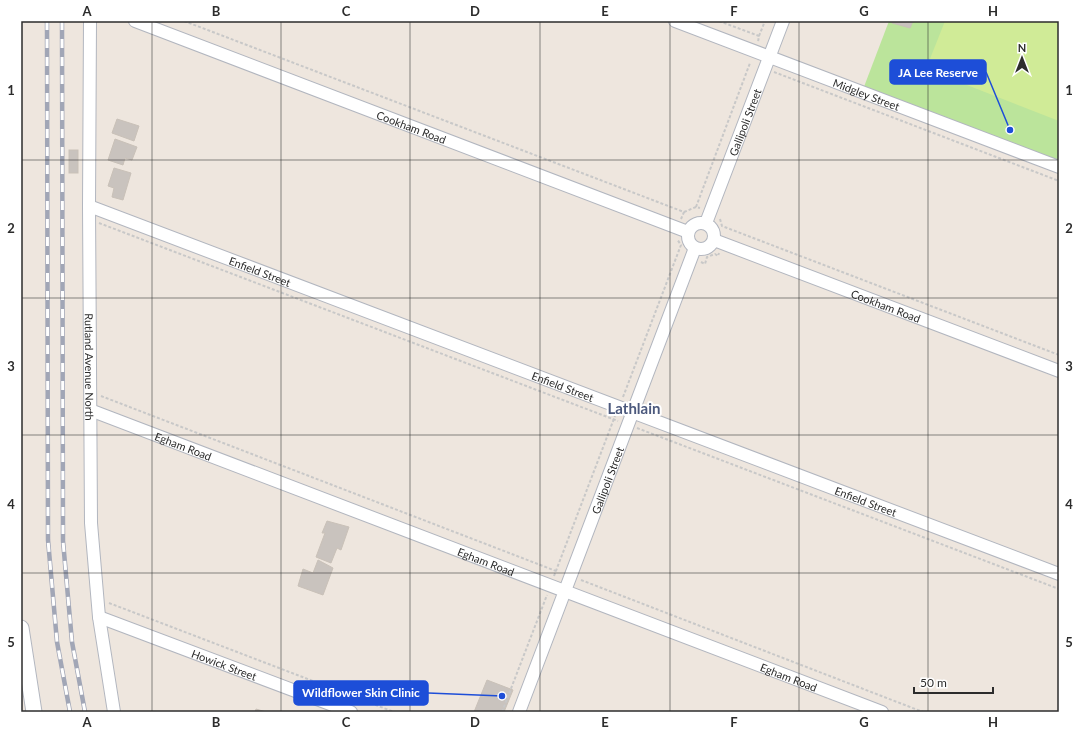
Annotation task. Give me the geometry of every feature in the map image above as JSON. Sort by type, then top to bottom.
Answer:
[{"type":"street","name":"Rutland Avenue North","points":[[90,21],[89,206],[91,523],[99,617],[114,712]]},
{"type":"street","name":"Cookham Road","points":[[135,21],[683,230]]},
{"type":"street","name":"Midgley Street","points":[[675,21],[1059,167]]},
{"type":"street","name":"Gallipoli Street","points":[[708,218],[783,21]]},
{"type":"street","name":"Enfield Street","points":[[89,206],[1059,574]]},
{"type":"street","points":[[708,218],[719,242],[693,253],[683,230],[690,228],[708,218]]},
{"type":"street","name":"Cookham Road","points":[[719,242],[1059,371]]},
{"type":"street","name":"Gallipoli Street","points":[[520,712],[634,413],[693,253]]},
{"type":"street","name":"Egham Road","points":[[90,410],[882,712]]},
{"type":"street","name":"Howick Street","points":[[99,617],[351,712]]},
{"type":"street","points":[[21,628],[34,712]]},
{"type":"path","points":[[184,21],[684,212],[696,207],[750,63]]},
{"type":"path","points":[[760,36],[766,21]]},
{"type":"path","points":[[696,207],[708,218],[719,216],[722,226],[1059,355]]},
{"type":"path","points":[[502,712],[681,245],[674,236],[683,230],[684,212]]},
{"type":"path","points":[[96,222],[1059,589]]},
{"type":"path","points":[[677,254],[693,253],[705,264],[707,257],[715,254],[718,256],[719,242]]},
{"type":"path","points":[[96,394],[556,571]]},
{"type":"path","points":[[571,577],[923,712]]},
{"type":"path","points":[[104,601],[394,712]]},
{"type":"green space","points":[[889,21],[1059,21],[1059,167],[862,92]]},
{"type":"green space","points":[[945,21],[1059,21],[1059,121],[926,69]]},
{"type":"building","points":[[893,21],[913,21],[910,28],[892,23]]},
{"type":"building","points":[[117,119],[139,126],[134,141],[112,133]]},
{"type":"building","points":[[115,139],[137,147],[132,160],[125,158],[123,165],[108,160]]},
{"type":"building","points":[[69,150],[78,150],[78,173],[69,173]]},
{"type":"building","points":[[114,168],[131,173],[123,200],[112,197],[114,188],[108,186]]},
{"type":"building","points":[[327,521],[349,527],[341,550],[337,548],[331,563],[316,557],[325,533],[322,533]]},
{"type":"building","points":[[318,560],[333,568],[323,595],[298,586],[303,569],[313,573]]},
{"type":"building","points":[[487,680],[513,690],[504,712],[474,712]]},
{"type":"building","points":[[256,709],[266,712],[255,712]]},
{"type":"railway","points":[[47,21],[48,540],[57,642],[70,712]]},
{"type":"railway","points":[[62,21],[63,541],[72,642],[85,712]]},
{"type":"place","name":"JA Lee Reserve","points":[[1010,130]]},
{"type":"place","name":"Wildflower Skin Clinic","points":[[502,696]]},
{"type":"district","name":"Lathlain","points":[[634,408]]}]
